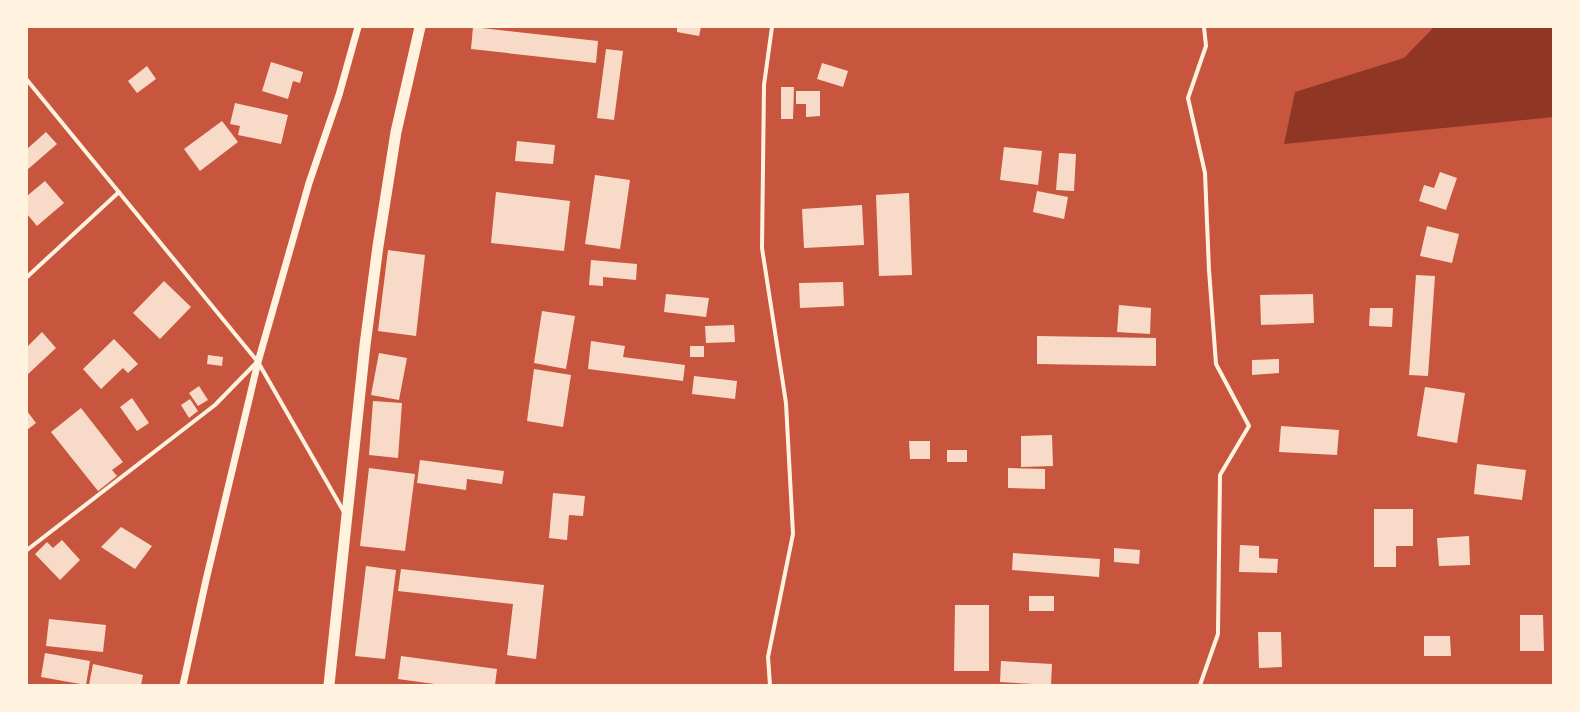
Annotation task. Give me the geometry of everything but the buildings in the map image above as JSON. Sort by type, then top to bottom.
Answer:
[{"type":"highway","points":[[329,685],[365,346],[379,238],[396,132],[420,27]]},
{"type":"street","points":[[183,685],[206,580],[258,362],[309,182],[339,96],[358,27]]},
{"type":"street","points":[[770,685],[768,657],[793,534],[786,403],[762,248],[764,85],[772,27]]},
{"type":"street","points":[[1200,685],[1218,634],[1220,474],[1249,426],[1216,364],[1209,270],[1205,173],[1188,98],[1206,46],[1204,27]]},
{"type":"street","points":[[27,80],[258,362],[346,516]]},
{"type":"street","points":[[27,277],[119,192]]},
{"type":"street","points":[[27,550],[215,405],[258,362]]},
{"type":"shaded area","points":[[1434,27],[1553,27],[1553,117],[1284,144],[1295,92],[1404,58]]}]
